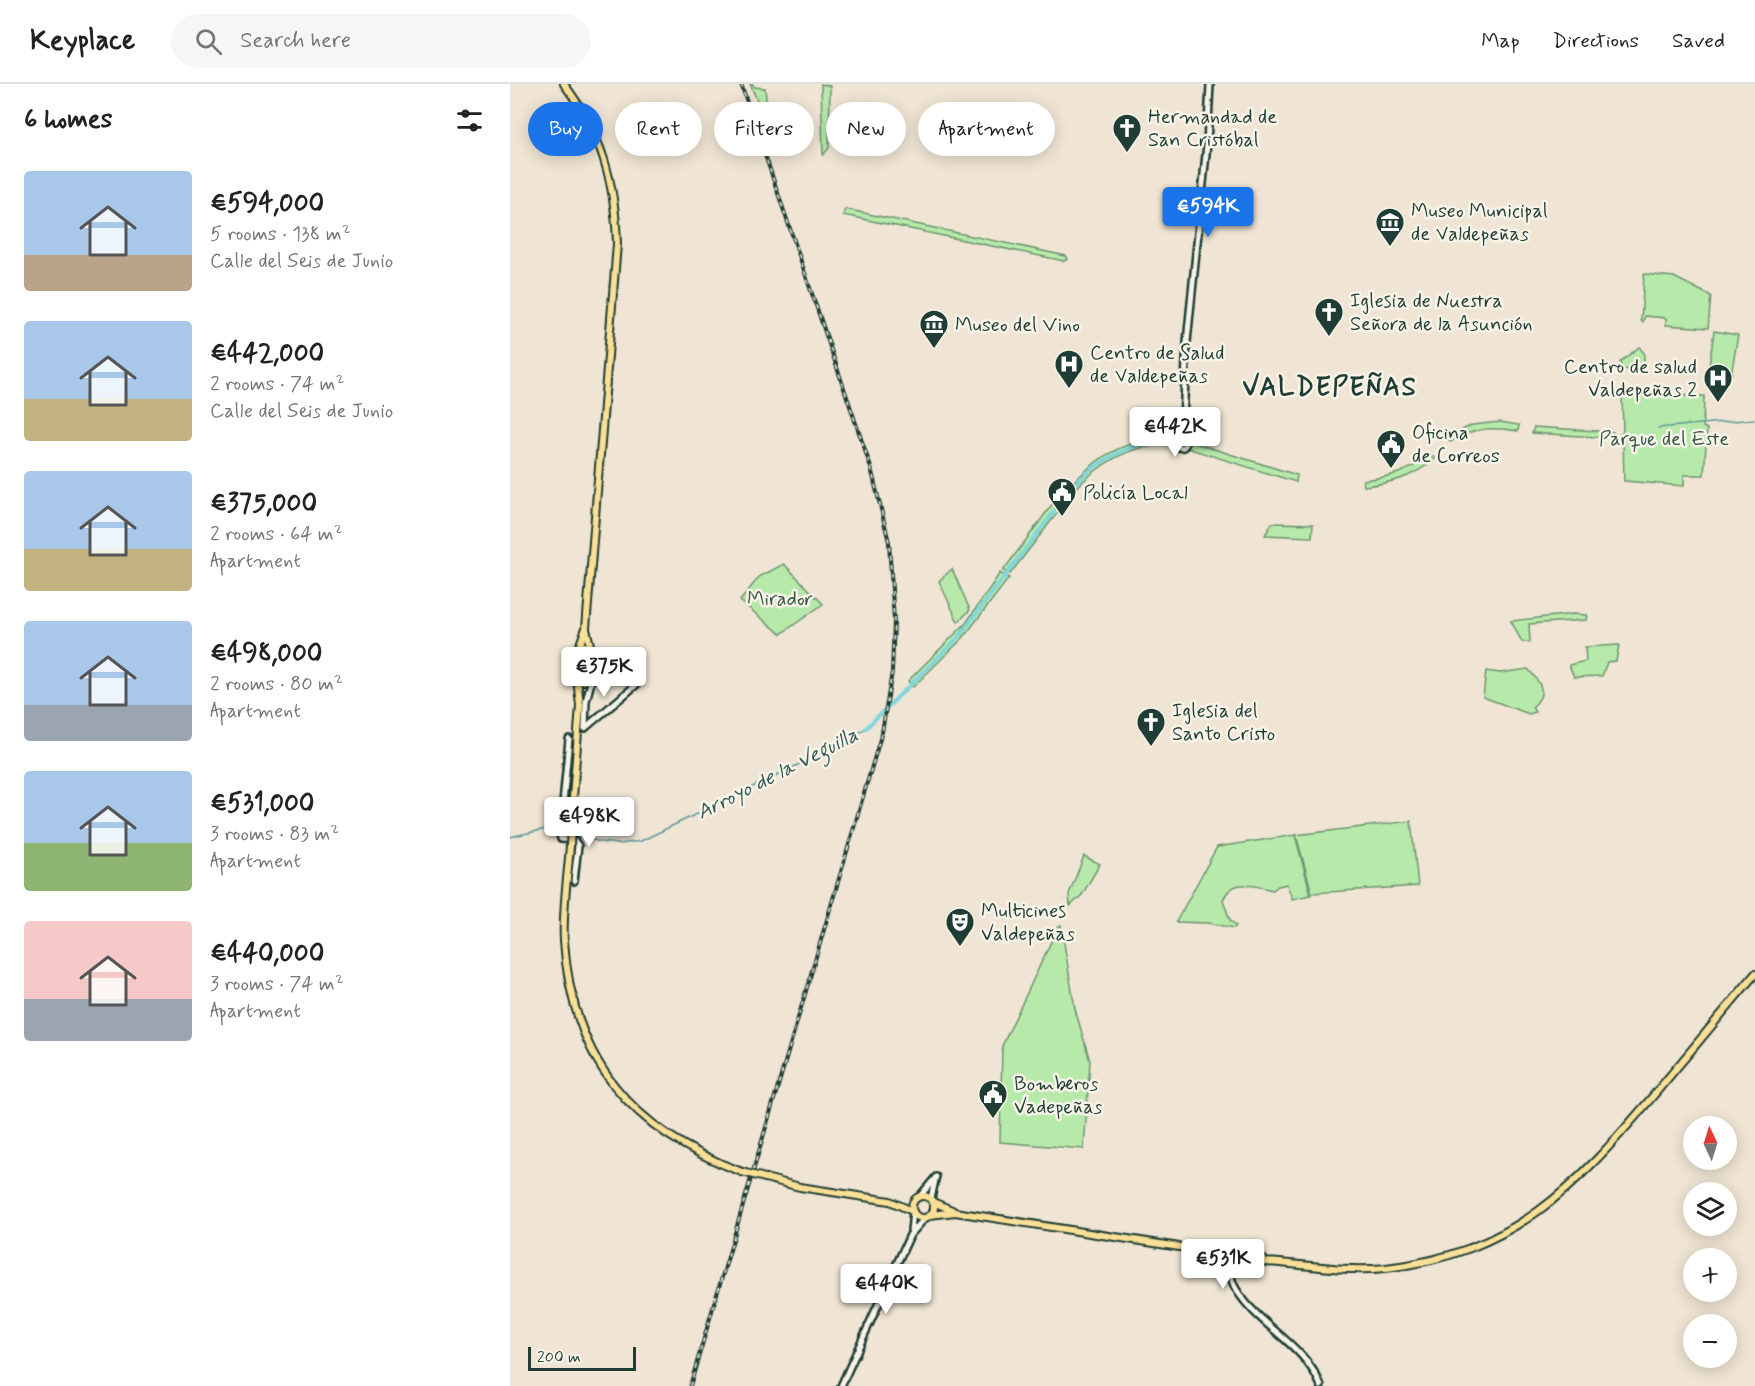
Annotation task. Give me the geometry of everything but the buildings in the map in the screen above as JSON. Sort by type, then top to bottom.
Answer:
[{"type":"main road","points":[[564,84],[577,100],[602,150],[613,191],[617,244],[586,628],[579,646],[571,654],[570,663],[577,680],[580,705],[564,940],[571,994],[589,1046],[609,1082],[646,1119],[673,1139],[696,1152],[742,1172],[800,1186],[890,1201],[913,1212],[918,1217],[955,1212],[1205,1251],[1236,1249],[1241,1253],[1270,1261]]},
{"type":"main road","points":[[580,705],[595,662],[586,628]]},
{"type":"main road","points":[[579,646],[591,649]]},
{"type":"main road","points":[[577,680],[584,681],[592,676]]},
{"type":"main road","points":[[1205,1251],[1239,1263],[1270,1261],[1349,1269],[1409,1264],[1469,1248],[1525,1221],[1554,1200],[1590,1168],[1755,974]]},
{"type":"main road","points":[[890,1201],[918,1197],[932,1200],[955,1212]]},
{"type":"main road","points":[[913,1212],[912,1204],[918,1197]]},
{"type":"main road","points":[[928,1216],[934,1209],[932,1200]]},
{"type":"main road","points":[[1228,1261],[1229,1251]]},
{"type":"main road","points":[[1239,1263],[1241,1253]]},
{"type":"street","points":[[1182,438],[1191,290],[1207,142],[1210,84]]},
{"type":"street","points":[[592,676],[586,701],[585,728],[636,685]]},
{"type":"street","points":[[569,739],[560,835],[561,838],[574,840],[578,846],[574,880]]},
{"type":"street","points":[[918,1197],[936,1177],[932,1200]]},
{"type":"street","points":[[841,1386],[910,1235],[913,1212]]},
{"type":"street","points":[[910,1235],[928,1216]]},
{"type":"street","points":[[1228,1261],[1235,1288],[1308,1360],[1321,1386]]},
{"type":"street","points":[[1232,1274],[1239,1263]]},
{"type":"green space","points":[[750,84],[754,87],[765,88],[766,102],[758,102]]},
{"type":"green space","points":[[821,84],[830,86],[830,102],[826,102],[826,152],[823,155]]},
{"type":"green space","points":[[845,209],[1066,256],[1068,259],[1064,261],[843,215]]},
{"type":"green space","points":[[1644,274],[1674,277],[1711,296],[1708,328],[1666,325],[1666,318],[1645,316],[1643,322],[1641,321]]},
{"type":"green space","points":[[1714,331],[1738,335],[1731,375],[1708,374]]},
{"type":"green space","points":[[1639,347],[1644,353],[1644,364],[1641,368],[1644,372],[1622,369],[1620,362]]},
{"type":"green space","name":"Parque del Este","points":[[1622,394],[1704,396],[1703,427],[1707,429],[1704,475],[1684,475],[1684,486],[1624,481],[1623,438],[1619,435],[1623,432]]},
{"type":"green space","points":[[1500,422],[1519,425],[1518,431],[1483,429],[1467,433],[1451,442],[1445,438],[1472,425]]},
{"type":"green space","points":[[1534,427],[1613,432],[1613,438],[1532,433]]},
{"type":"green space","points":[[1177,439],[1176,445],[1145,447],[1131,451],[1092,473],[1070,495],[1065,491],[1086,470],[1107,454],[1145,440]]},
{"type":"green space","points":[[1188,441],[1297,475],[1296,482],[1187,448]]},
{"type":"green space","points":[[1430,454],[1435,459],[1410,475],[1393,481],[1364,486],[1363,480],[1399,473],[1414,466]]},
{"type":"green space","points":[[1054,502],[1062,507],[1010,574],[1003,571]]},
{"type":"green space","points":[[1272,523],[1313,524],[1312,537],[1265,535]]},
{"type":"green space","name":"Mirador","points":[[784,564],[823,604],[781,634],[740,601],[759,577]]},
{"type":"green space","points":[[952,569],[970,610],[958,622],[939,581]]},
{"type":"green space","points":[[1000,573],[1009,578],[963,638],[913,687],[908,681],[966,623]]},
{"type":"green space","points":[[1573,614],[1587,615],[1586,620],[1529,624],[1530,642],[1522,642],[1511,621]]},
{"type":"green space","points":[[1619,645],[1616,661],[1607,662],[1602,676],[1574,677],[1569,665],[1586,661],[1585,647]]},
{"type":"green space","points":[[1528,669],[1541,688],[1540,697],[1532,707],[1535,712],[1529,714],[1483,697],[1486,671],[1500,673]]},
{"type":"green space","points":[[1411,821],[1418,886],[1312,893],[1296,835]]},
{"type":"green space","points":[[1295,835],[1311,895],[1292,899],[1287,884],[1273,890],[1251,885],[1238,886],[1232,888],[1223,900],[1230,920],[1236,926],[1234,928],[1209,923],[1176,922],[1217,847]]},
{"type":"green space","points":[[1084,856],[1100,864],[1082,895],[1070,906],[1069,894]]},
{"type":"green space","points":[[1061,925],[1075,1009],[1090,1061],[1084,1149],[1000,1142],[1002,1046],[1058,927]]},
{"type":"waterway","name":"Arroyo de la Veguilla","points":[[1658,428],[1755,419]]},
{"type":"waterway","name":"Arroyo de la Veguilla","points":[[1164,441],[1175,443]]},
{"type":"waterway","name":"Arroyo de la Veguilla","points":[[1068,492],[1088,472],[1110,457],[1136,446],[1164,441]]},
{"type":"waterway","name":"Arroyo de la Veguilla","points":[[866,728],[957,639],[1059,505]]},
{"type":"waterway","name":"Arroyo de la Veguilla","points":[[574,834],[600,842],[619,844],[641,841],[845,742],[866,728]]},
{"type":"waterway","name":"Arroyo de la Veguilla","points":[[510,837],[546,829],[558,831]]},
{"type":"railway","points":[[690,1386],[882,732],[892,672],[894,621],[889,542],[871,468],[741,84]]},
{"type":"place","name":"Hermandad de San Cristóbal","points":[[1127,154]]},
{"type":"place","name":"Museo Municipal de Valdepeñas","points":[[1390,248]]},
{"type":"place","name":"Iglesia de Nuestra Señora de la Asunción","points":[[1329,338]]},
{"type":"place","name":"Museo del Vino","points":[[934,350]]},
{"type":"place","name":"Centro de Salud de Valdepeñas","points":[[1069,390]]},
{"type":"place","name":"Centro de salud Valdepeñas 2","points":[[1718,404]]},
{"type":"place","name":"Oficina de Correos","points":[[1391,470]]},
{"type":"place","name":"Policía Local","points":[[1062,518]]},
{"type":"place","name":"Iglesia del Santo Cristo","points":[[1151,748]]},
{"type":"place","name":"Multicines Valdepeñas","points":[[960,948]]},
{"type":"place","name":"Bomberos Vadepeñas","points":[[993,1120]]},
{"type":"district","name":"VALDEPEÑAS","points":[[1330,386]]}]
